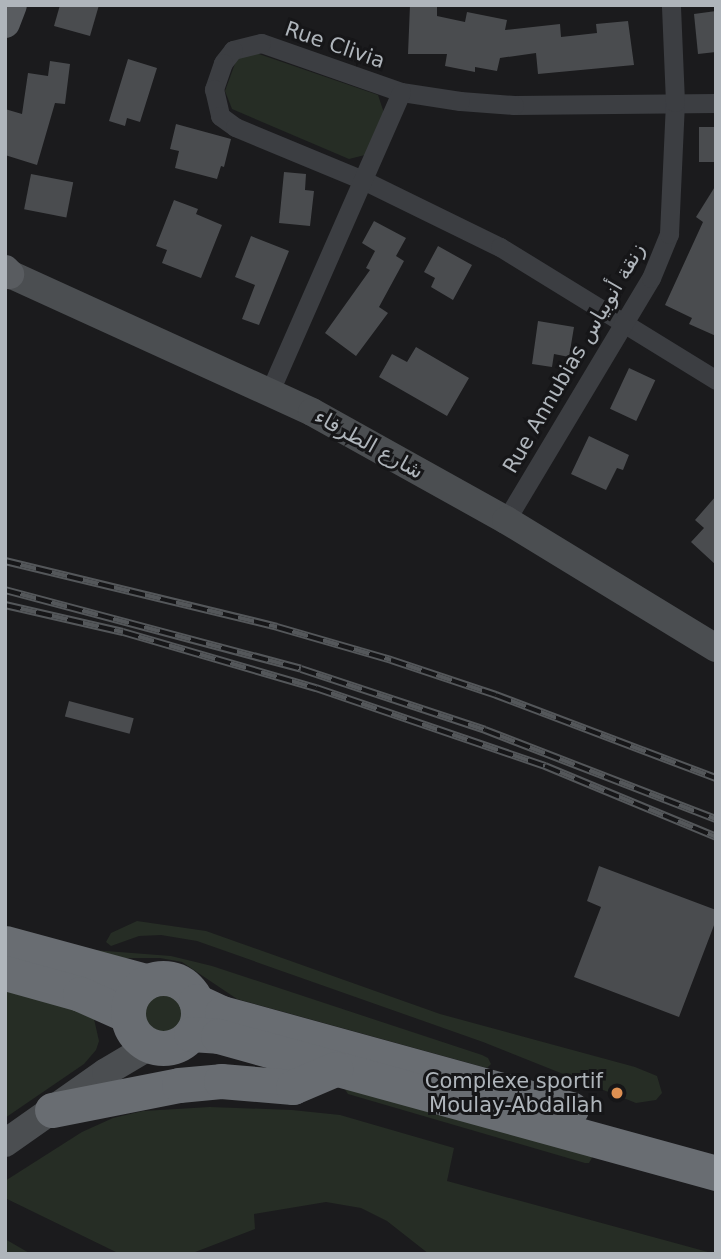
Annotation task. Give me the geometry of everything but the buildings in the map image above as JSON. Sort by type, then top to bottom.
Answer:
[{"type":"highway","points":[[5,943],[146,981],[166,977],[176,979],[192,992],[194,1017],[170,1048],[150,1046],[134,1034],[127,1015],[132,995],[146,981]]},
{"type":"highway","points":[[5,973],[79,994],[127,1015]]},
{"type":"highway","points":[[194,1017],[222,1013],[716,1148]]},
{"type":"highway","points":[[194,1017],[218,1036],[716,1173]]},
{"type":"highway","points":[[52,1110],[178,1084],[220,1081],[293,1087],[335,1069]]},
{"type":"main road","points":[[5,23],[12,5]]},
{"type":"street","name":"Rue Annubias زنقة أنوبياس","points":[[506,520],[651,278],[669,234],[676,102],[671,5]]},
{"type":"street","name":"Rue Clivia","points":[[716,103],[514,105],[401,92],[261,43],[240,46],[233,50],[223,64],[214,89],[220,116],[227,122],[363,180],[500,247],[583,296],[622,325],[716,380]]},
{"type":"street","name":"Rue Clivia","points":[[270,391],[401,92]]},
{"type":"street","name":"شارع الطرفاء","points":[[6,272],[270,391],[506,520],[716,648]]},
{"type":"street","points":[[5,1143],[150,1046]]},
{"type":"shaded area","points":[[256,53],[378,95],[384,113],[365,155],[349,159],[232,109],[225,91],[237,58]]},
{"type":"shaded area","points":[[137,921],[206,931],[440,1014],[635,1067],[657,1076],[662,1093],[656,1100],[636,1103],[483,1042],[197,941],[161,935],[139,936],[111,946],[106,942],[111,933]]},
{"type":"shaded area","points":[[93,950],[171,956],[212,966],[482,1055],[488,1058],[491,1064],[487,1068],[237,999],[182,962],[160,958],[124,958]]},
{"type":"shaded area","points":[[5,986],[85,1010],[94,1019],[99,1041],[96,1050],[84,1064],[5,1118]]},
{"type":"shaded area","points":[[162,994],[176,1000],[182,1014],[176,1028],[162,1034],[148,1028],[142,1014],[148,1000]]},
{"type":"shaded area","points":[[344,1088],[593,1156],[589,1163],[585,1163],[348,1094]]},
{"type":"shaded area","points":[[210,1107],[340,1115],[454,1148],[447,1181],[708,1252],[429,1254],[387,1221],[361,1208],[326,1202],[254,1214],[255,1229],[190,1254],[120,1254],[5,1198],[5,1181],[82,1132],[113,1118],[143,1111]]},
{"type":"shaded area","points":[[5,1239],[31,1254],[5,1254]]},
{"type":"railway","points":[[5,561],[277,627],[391,660],[496,695],[716,778]]},
{"type":"railway","points":[[5,590],[301,669],[485,730],[716,819]]},
{"type":"railway","points":[[5,605],[123,632],[316,688],[545,766],[716,837]]},
{"type":"place","name":"Complexe sportif Moulay-Abdallah","points":[[617,1093]]}]
